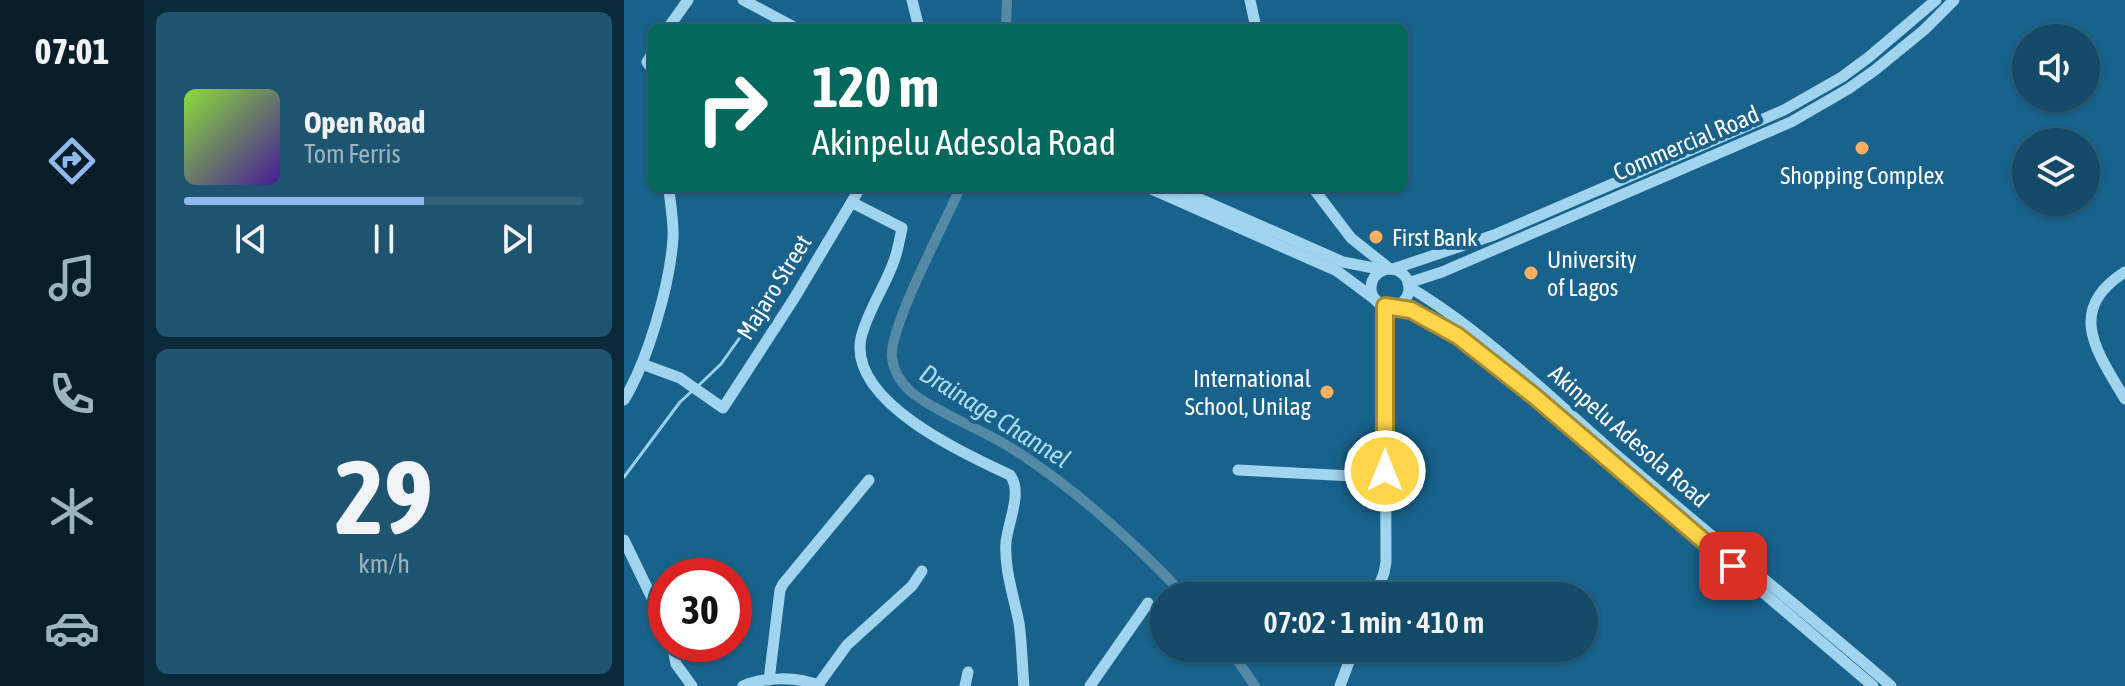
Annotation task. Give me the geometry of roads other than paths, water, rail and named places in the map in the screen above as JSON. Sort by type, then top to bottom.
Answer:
[{"type":"street","points":[[671,24],[688,0]]},
{"type":"street","points":[[743,0],[788,24]]},
{"type":"street","points":[[912,0],[918,24]]},
{"type":"street","points":[[1250,0],[1255,24]]},
{"type":"street","name":"Commercial Road","points":[[1389,270],[1494,235],[1784,110],[1842,77],[1936,0]]},
{"type":"street","name":"Commercial Road","points":[[1408,285],[1791,122],[1875,70],[1924,30],[1954,0]]},
{"type":"street","points":[[624,400],[642,364],[670,259],[674,235],[669,192]]},
{"type":"street","name":"Majaro Street","points":[[642,364],[690,383],[723,408],[858,192]]},
{"type":"street","name":"Akinpelu Adesola Road","points":[[1158,192],[1337,271],[1386,304],[1425,316],[1442,325],[1494,364],[1873,686]]},
{"type":"street","points":[[1184,192],[1337,260],[1389,270],[1405,277],[1408,285],[1403,301],[1386,304]]},
{"type":"street","points":[[1316,192],[1351,238],[1389,270]]},
{"type":"street","points":[[853,203],[902,228],[895,260],[870,311],[861,339],[860,356],[870,383],[918,425],[1014,479],[1016,489],[1006,544],[1019,625],[1024,686]]},
{"type":"street","points":[[1337,260],[1348,250],[1351,238]]},
{"type":"street","points":[[1380,582],[1386,562],[1386,304],[1372,283],[1389,270]]},
{"type":"street","points":[[2125,272],[2100,292],[2090,320],[2099,355],[2125,399]]},
{"type":"street","name":"Akinpelu Adesola Road","points":[[1408,285],[1519,370],[1685,515],[1891,686]]},
{"type":"street","points":[[1238,470],[1353,476],[1353,454],[1385,454]]},
{"type":"street","points":[[769,680],[780,590],[869,480]]},
{"type":"street","points":[[624,540],[648,590]]},
{"type":"street","points":[[743,686],[769,680],[818,685],[847,645],[912,586],[922,571]]},
{"type":"street","points":[[1090,686],[1148,603]]},
{"type":"street","points":[[676,662],[692,686]]},
{"type":"street","points":[[1340,686],[1349,662]]},
{"type":"street","points":[[965,686],[968,672]]},
{"type":"waterway","name":"Drainage Channel","points":[[1006,24],[1007,0]]},
{"type":"waterway","name":"Drainage Channel","points":[[958,192],[899,323],[892,357],[898,376],[910,391],[926,402],[1008,446],[1056,479],[1123,535],[1171,582]]},
{"type":"waterway","points":[[697,387],[721,364],[746,329]]},
{"type":"waterway","points":[[624,477],[680,402],[691,392]]},
{"type":"waterway","name":"Drainage Channel","points":[[1239,662],[1255,686]]},
{"type":"place","name":"Shopping Complex","points":[[1862,148]]},
{"type":"place","name":"First Bank","points":[[1376,237]]},
{"type":"place","name":"University of Lagos","points":[[1531,273]]},
{"type":"place","name":"International School, Unilag","points":[[1327,392]]}]
